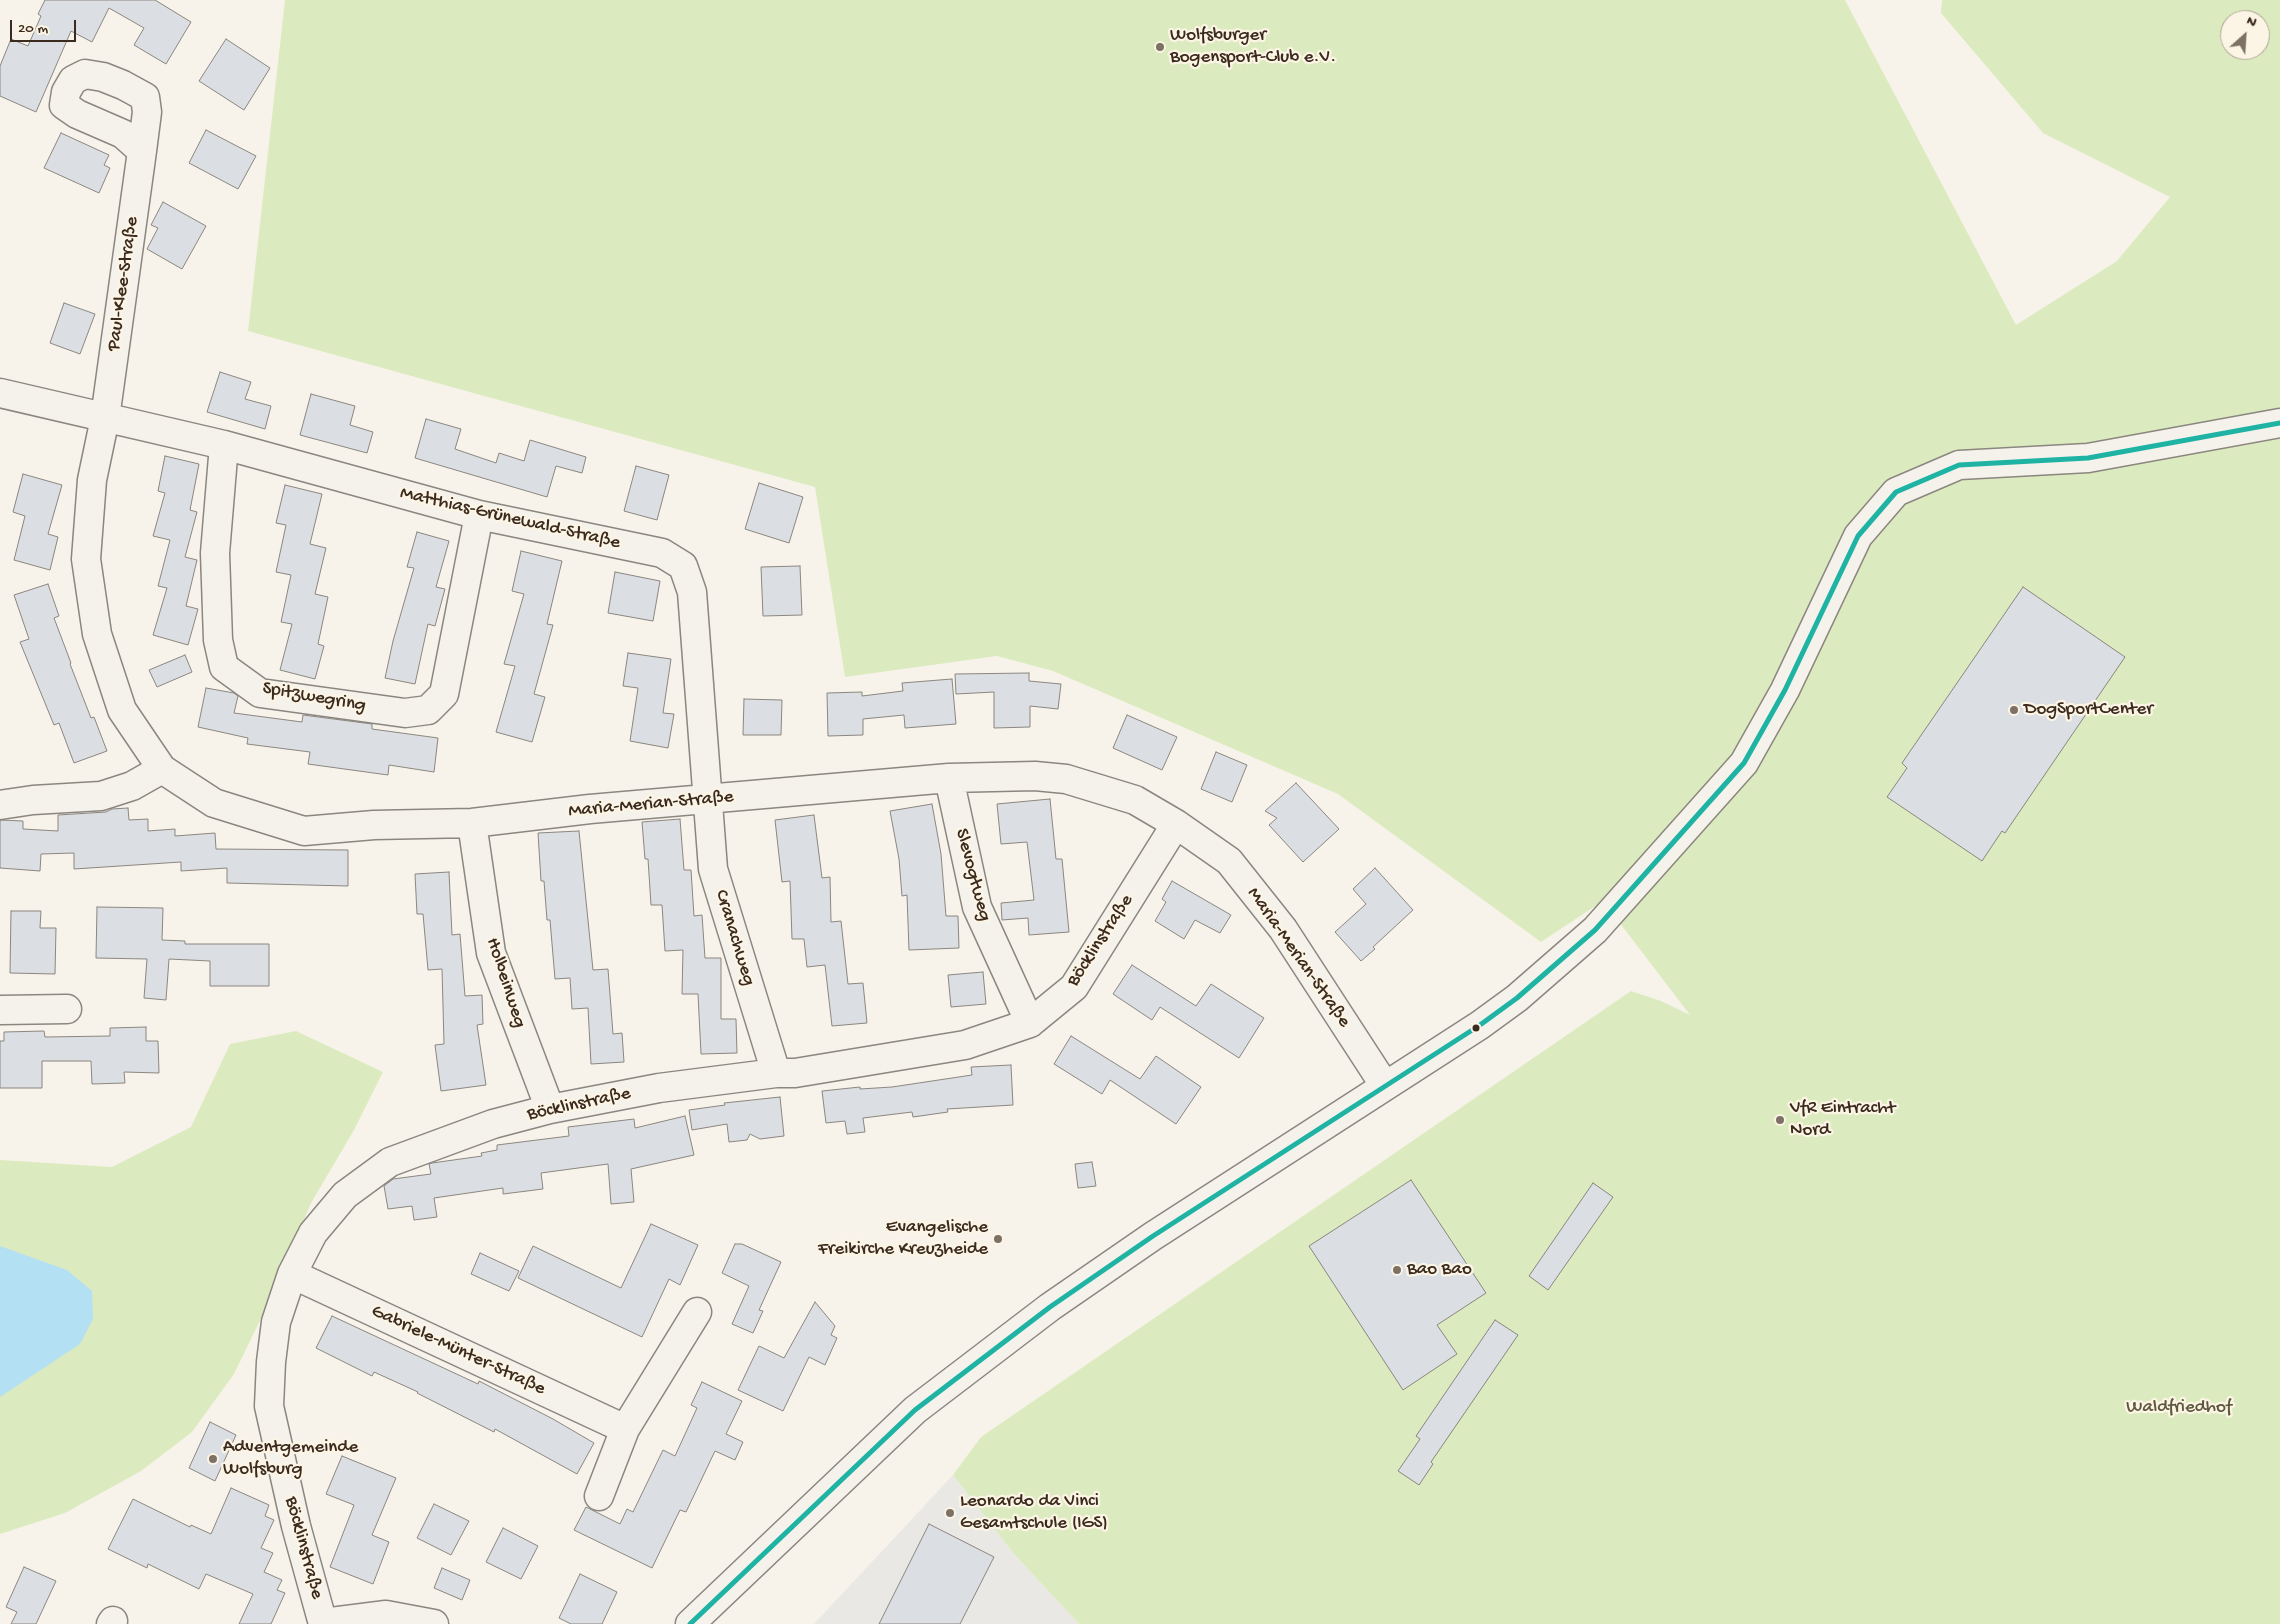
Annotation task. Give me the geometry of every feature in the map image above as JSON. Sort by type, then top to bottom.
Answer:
[{"type":"street","name":"Paul-Klee-Straße","points":[[106,418],[142,151]]},
{"type":"street","name":"Matthias-Grünewald-Straße","points":[[0,393],[224,445],[479,515],[662,553],[682,566],[692,592],[707,800]]},
{"type":"street","name":"Maria-Merian-Straße","points":[[106,418],[92,480],[86,559],[97,634],[122,710],[162,769],[214,802],[304,831],[374,825],[472,823],[590,809],[948,778],[1035,776],[1066,780],[1135,800],[1176,824],[1229,861],[1283,929],[1385,1086]]},
{"type":"street","points":[[690,1624],[914,1410],[1050,1307],[1154,1236],[1480,1025],[1517,998],[1595,930],[1744,763],[1785,690],[1858,536],[1896,492],[1960,465],[2088,458],[2280,423]]},
{"type":"street","name":"Spitzwegring","points":[[224,445],[215,553],[218,640],[224,666],[260,693],[405,713],[428,710],[444,694],[479,515]]},
{"type":"street","points":[[0,805],[33,800],[101,796],[132,786],[162,769]]},
{"type":"street","name":"Slevogtweg","points":[[948,778],[977,907],[1030,1023]]},
{"type":"street","name":"Cranachweg","points":[[707,800],[713,868],[776,1073]]},
{"type":"street","name":"Holbeinweg","points":[[472,823],[491,953],[550,1108]]},
{"type":"street","name":"Böcklinstraße","points":[[323,1624],[296,1526],[269,1406],[276,1322],[292,1274],[313,1233],[345,1195],[390,1162],[484,1126],[550,1108],[660,1088],[776,1073],[795,1073],[965,1046],[1030,1023],[1074,986],[1176,824]]},
{"type":"street","points":[[0,1010],[67,1008]]},
{"type":"street","name":"Gabriele-Münter-Straße","points":[[292,1274],[625,1429]]},
{"type":"street","points":[[599,1496],[625,1429],[697,1312]]},
{"type":"street","points":[[323,1624],[386,1615],[434,1624]]},
{"type":"shaded area","name":"Leonardo da Vinci Gesamtschule (IGS)","points":[[953,1475],[1013,1553],[1079,1624],[814,1624]]},
{"type":"green space","name":"Waldfriedhof","points":[[285,0],[1845,0],[2016,325],[2117,261],[2170,197],[2043,133],[1941,13],[1942,0],[2280,0],[2280,1624],[1079,1624],[1013,1553],[953,1475],[981,1437],[1631,991],[1661,1001],[1690,1015],[1603,901],[1541,942],[1338,794],[1053,671],[997,656],[845,677],[815,487],[248,331]]},
{"type":"green space","points":[[296,1031],[383,1072],[354,1130],[311,1203],[270,1300],[234,1374],[192,1432],[141,1471],[65,1513],[0,1534],[0,1160],[112,1167],[191,1127],[230,1044]]},
{"type":"water","points":[[0,1246],[67,1270],[92,1291],[93,1319],[80,1344],[0,1397]]},
{"type":"building","points":[[45,0],[155,0],[191,22],[166,64],[134,45],[144,28],[109,8],[92,42],[71,31],[36,112],[0,96],[0,66],[11,39],[28,46],[41,16],[38,14]]},
{"type":"building","points":[[226,39],[270,68],[244,110],[199,81]]},
{"type":"building","points":[[206,130],[256,156],[238,189],[189,163]]},
{"type":"building","points":[[61,133],[109,155],[104,165],[110,168],[99,193],[44,168]]},
{"type":"building","points":[[163,202],[206,226],[182,269],[147,249],[158,228],[151,225]]},
{"type":"building","points":[[64,303],[95,314],[80,354],[50,343]]},
{"type":"building","points":[[220,372],[251,382],[245,399],[271,406],[265,429],[207,412]]},
{"type":"building","points":[[311,394],[355,406],[350,425],[373,432],[367,453],[300,435]]},
{"type":"building","points":[[426,419],[461,429],[455,449],[496,463],[499,453],[524,461],[530,440],[586,457],[582,473],[556,466],[547,497],[415,458]]},
{"type":"building","points":[[165,456],[199,464],[190,510],[197,512],[185,557],[197,560],[186,606],[198,609],[188,645],[153,635],[167,588],[158,586],[170,540],[153,536],[165,493],[158,491]]},
{"type":"building","points":[[636,466],[669,475],[657,520],[624,511]]},
{"type":"building","points":[[23,474],[62,485],[48,534],[58,537],[50,570],[14,560],[25,516],[13,512]]},
{"type":"building","points":[[759,483],[803,497],[789,543],[745,529]]},
{"type":"building","points":[[285,485],[322,494],[310,544],[326,548],[315,594],[328,597],[318,644],[324,646],[315,679],[280,670],[292,624],[281,622],[291,575],[276,572],[286,525],[276,523]]},
{"type":"building","points":[[417,532],[449,541],[436,587],[445,589],[435,626],[428,624],[415,684],[385,678],[393,641],[414,568],[407,567]]},
{"type":"building","points":[[521,551],[562,561],[547,624],[553,625],[534,694],[545,697],[532,742],[496,732],[515,666],[504,664],[524,594],[512,591]]},
{"type":"building","points":[[800,566],[802,615],[763,616],[761,567]]},
{"type":"building","points":[[615,572],[660,581],[653,621],[608,613]]},
{"type":"building","points":[[48,584],[59,616],[54,618],[70,664],[91,718],[94,717],[107,751],[74,763],[59,723],[54,725],[20,642],[29,639],[14,595]]},
{"type":"building","name":"DogSportCenter","points":[[2023,587],[2125,657],[2005,833],[2002,831],[1982,861],[1887,797],[1907,768],[1902,763]]},
{"type":"building","points":[[628,653],[671,659],[663,713],[674,714],[668,748],[630,741],[638,688],[623,686]]},
{"type":"building","points":[[185,655],[192,672],[157,687],[149,670]]},
{"type":"building","points":[[1029,673],[1029,681],[1061,684],[1058,709],[1030,706],[1030,727],[994,728],[994,692],[956,694],[955,674]]},
{"type":"building","points":[[952,679],[956,724],[905,728],[904,715],[863,719],[863,735],[828,736],[827,693],[862,692],[862,696],[903,691],[902,683]]},
{"type":"building","points":[[206,688],[234,693],[238,696],[234,713],[302,722],[303,715],[372,724],[372,729],[438,738],[434,772],[389,765],[388,775],[308,764],[310,752],[247,744],[248,738],[198,727]]},
{"type":"building","points":[[744,699],[782,700],[781,735],[743,735]]},
{"type":"building","points":[[1127,715],[1177,737],[1162,770],[1113,748]]},
{"type":"building","points":[[1216,752],[1247,765],[1232,802],[1201,789]]},
{"type":"building","points":[[1296,783],[1339,829],[1303,862],[1269,825],[1277,818],[1265,811]]},
{"type":"building","points":[[1050,799],[1056,859],[1062,859],[1069,932],[1029,935],[1028,918],[1002,920],[1001,903],[1034,900],[1027,842],[1001,844],[997,804]]},
{"type":"building","points":[[932,804],[941,854],[946,916],[958,916],[959,948],[909,950],[907,895],[902,896],[899,859],[890,811]]},
{"type":"building","points":[[128,808],[129,820],[148,819],[148,831],[175,829],[175,836],[215,833],[216,849],[348,850],[348,886],[227,883],[227,868],[181,871],[181,862],[74,869],[74,853],[41,854],[40,871],[0,868],[0,820],[23,821],[23,829],[58,831],[58,815],[106,812],[112,809]]},
{"type":"building","points":[[814,815],[822,878],[830,877],[831,922],[841,921],[848,984],[863,983],[867,1023],[832,1026],[825,965],[807,967],[804,939],[792,939],[790,881],[782,882],[775,820]]},
{"type":"building","points":[[680,819],[684,870],[691,870],[694,916],[702,915],[705,958],[721,958],[721,1019],[736,1019],[737,1053],[701,1054],[698,994],[682,994],[683,950],[665,951],[662,905],[651,905],[648,859],[645,859],[642,822]]},
{"type":"building","points":[[579,831],[593,970],[608,969],[613,1034],[622,1033],[624,1062],[591,1064],[588,1008],[572,1009],[570,978],[555,979],[550,920],[547,920],[544,881],[541,881],[538,833]]},
{"type":"building","points":[[1375,868],[1413,910],[1373,947],[1375,949],[1361,961],[1335,932],[1366,904],[1353,889]]},
{"type":"building","points":[[449,872],[452,935],[460,934],[465,996],[482,995],[483,1024],[477,1025],[486,1085],[441,1091],[435,1045],[444,1044],[442,969],[428,970],[423,914],[417,914],[415,874]]},
{"type":"building","points":[[1172,881],[1231,915],[1220,933],[1195,920],[1184,939],[1155,921],[1166,902],[1162,899]]},
{"type":"building","points":[[97,907],[163,908],[162,940],[185,941],[185,944],[269,944],[269,986],[210,986],[210,961],[169,959],[166,1000],[144,998],[147,959],[96,958]]},
{"type":"building","points":[[11,911],[41,911],[40,928],[56,928],[55,974],[10,973]]},
{"type":"building","points":[[1132,965],[1196,1006],[1211,984],[1264,1018],[1239,1058],[1160,1007],[1152,1020],[1113,994]]},
{"type":"building","points":[[983,972],[986,1004],[951,1007],[948,975]]},
{"type":"building","points":[[146,1027],[146,1041],[158,1041],[159,1073],[124,1072],[125,1083],[92,1084],[91,1061],[42,1061],[42,1088],[0,1088],[0,1041],[4,1041],[4,1032],[44,1031],[45,1037],[110,1036],[110,1028]]},
{"type":"building","points":[[1071,1036],[1140,1079],[1156,1056],[1201,1087],[1176,1124],[1110,1080],[1102,1094],[1054,1064]]},
{"type":"building","points":[[1011,1065],[1013,1105],[947,1109],[948,1112],[913,1117],[912,1112],[863,1118],[865,1132],[847,1134],[845,1121],[826,1123],[822,1091],[860,1087],[860,1089],[892,1087],[972,1075],[971,1067]]},
{"type":"building","points":[[780,1097],[784,1136],[760,1139],[750,1134],[747,1140],[729,1142],[727,1124],[692,1130],[689,1110],[725,1105],[724,1103]]},
{"type":"building","points":[[685,1116],[694,1155],[631,1169],[634,1202],[611,1204],[608,1164],[541,1173],[543,1189],[503,1194],[503,1188],[434,1198],[437,1217],[414,1220],[412,1206],[388,1209],[384,1186],[393,1179],[431,1174],[429,1164],[432,1163],[482,1156],[481,1153],[497,1150],[497,1145],[569,1136],[568,1127],[634,1119],[635,1128]]},
{"type":"building","points":[[1092,1162],[1096,1186],[1078,1188],[1075,1164]]},
{"type":"building","name":"Bao Bao","points":[[1411,1180],[1486,1293],[1437,1325],[1457,1354],[1403,1390],[1309,1246]]},
{"type":"building","points":[[1593,1183],[1613,1197],[1548,1290],[1529,1276]]},
{"type":"building","points":[[651,1224],[698,1245],[680,1285],[669,1279],[642,1337],[518,1278],[533,1246],[621,1288]]},
{"type":"building","points":[[735,1244],[742,1244],[781,1262],[759,1310],[763,1311],[753,1333],[732,1324],[749,1286],[722,1273]]},
{"type":"building","points":[[480,1253],[519,1271],[509,1291],[471,1274]]},
{"type":"building","points":[[815,1302],[835,1326],[831,1335],[837,1338],[825,1365],[809,1357],[783,1411],[738,1390],[759,1346],[784,1358]]},
{"type":"building","points":[[332,1316],[478,1384],[479,1381],[553,1419],[594,1443],[577,1474],[495,1429],[494,1432],[418,1392],[374,1372],[372,1376],[316,1348]]},
{"type":"building","points":[[1495,1320],[1518,1335],[1431,1462],[1433,1464],[1419,1485],[1398,1471],[1420,1439],[1416,1436]]},
{"type":"building","points":[[702,1382],[742,1401],[726,1434],[743,1442],[735,1460],[715,1451],[686,1512],[680,1510],[652,1568],[574,1530],[586,1507],[620,1524],[627,1509],[633,1512],[663,1450],[675,1456],[697,1408],[691,1405]]},
{"type":"building","points":[[210,1422],[236,1435],[215,1481],[189,1468]]},
{"type":"building","points":[[342,1456],[396,1478],[372,1535],[389,1542],[373,1584],[330,1567],[354,1505],[326,1494]]},
{"type":"building","points":[[231,1488],[269,1505],[265,1516],[274,1520],[261,1548],[273,1553],[264,1572],[282,1580],[277,1590],[285,1593],[271,1624],[239,1624],[253,1594],[206,1574],[199,1589],[148,1564],[147,1568],[108,1549],[133,1499],[190,1527],[191,1525],[211,1534]]},
{"type":"building","points":[[434,1504],[469,1521],[451,1555],[417,1538]]},
{"type":"building","points":[[929,1524],[994,1557],[960,1624],[879,1624]]},
{"type":"building","points":[[503,1528],[538,1546],[521,1579],[486,1562]]},
{"type":"building","points":[[24,1567],[56,1581],[36,1624],[11,1624],[17,1612],[6,1607]]},
{"type":"building","points":[[442,1568],[470,1580],[462,1600],[434,1588]]},
{"type":"building","points":[[580,1574],[617,1592],[602,1624],[571,1624],[559,1618]]},
{"type":"transit line","points":[[690,1624],[915,1410],[1050,1307],[1153,1236],[1480,1025],[1517,998],[1595,930],[1744,763],[1785,690],[1858,536],[1896,492],[1959,465],[2088,458],[2280,423]]},
{"type":"place","name":"Wolfsburger Bogensport-Club e.V.","points":[[1160,47]]},
{"type":"place","name":"DogSportCenter","points":[[2014,710]]},
{"type":"place","name":"VfR Eintracht Nord","points":[[1780,1120]]},
{"type":"place","name":"Evangelische Freikirche Kreuzheide","points":[[998,1239]]},
{"type":"place","name":"Bao Bao","points":[[1397,1270]]},
{"type":"place","name":"Adventgemeinde Wolfsburg","points":[[213,1459]]},
{"type":"place","name":"Leonardo da Vinci Gesamtschule (IGS)","points":[[950,1513]]}]
